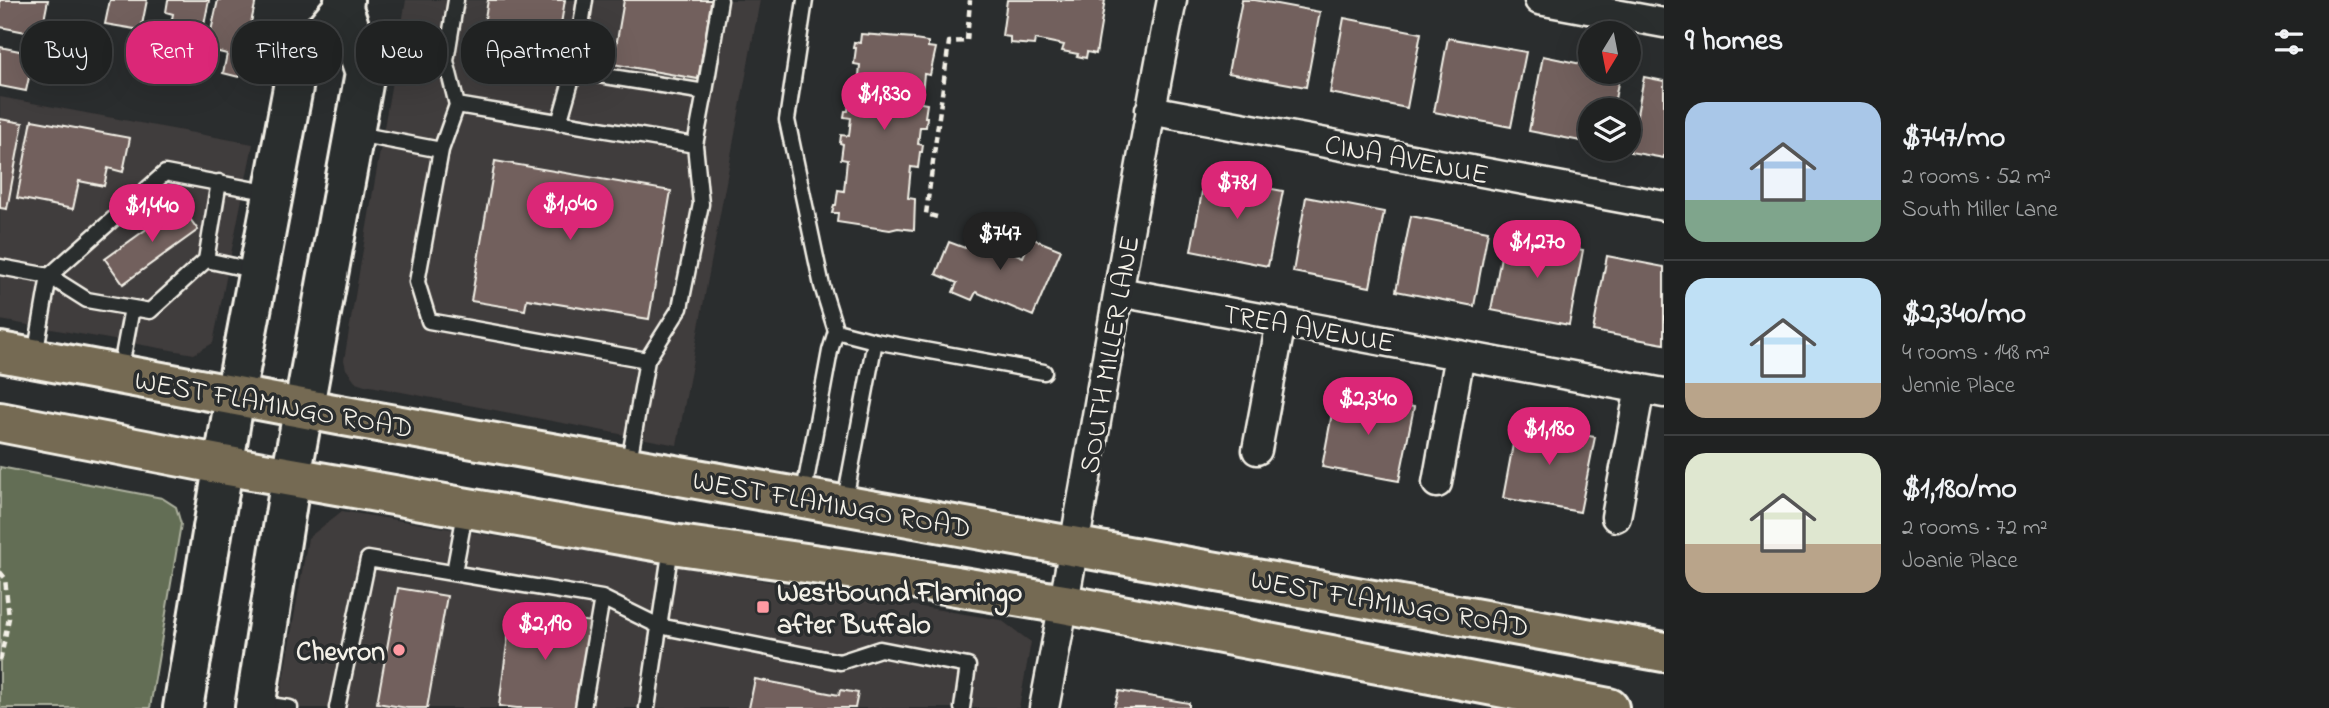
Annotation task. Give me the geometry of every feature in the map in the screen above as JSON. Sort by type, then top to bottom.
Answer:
[{"type":"main road","points":[[267,706],[291,477],[365,73],[344,4]]},
{"type":"main road","points":[[183,708],[222,465],[298,61],[344,4]]},
{"type":"main road","name":"WEST FLAMINGO ROAD","points":[[17,355],[1664,652]]},
{"type":"main road","points":[[0,422],[222,465],[672,544],[890,575],[1064,604],[1609,708]]},
{"type":"street","name":"SOUTH MILLER LANE","points":[[1044,708],[1172,0]]},
{"type":"street","points":[[1539,0],[1664,23]]},
{"type":"street","name":"CINA AVENUE","points":[[1150,110],[1664,206]]},
{"type":"street","name":"TREA AVENUE","points":[[1119,292],[1652,391]]},
{"type":"street","points":[[1257,450],[1281,322]]},
{"type":"street","points":[[1437,483],[1460,355]]},
{"type":"street","points":[[1616,517],[1652,391]]},
{"type":"lane","points":[[456,0],[446,61],[457,105],[441,150],[417,282],[429,321],[647,360]]},
{"type":"lane","points":[[581,21],[585,0]]},
{"type":"lane","points":[[628,467],[647,360],[680,308],[701,204],[695,145],[720,0]]},
{"type":"lane","points":[[803,498],[836,331],[822,286],[787,120],[805,0]]},
{"type":"lane","points":[[615,78],[705,92]]},
{"type":"lane","points":[[559,122],[569,84]]},
{"type":"lane","points":[[457,105],[695,145]]},
{"type":"lane","points":[[354,134],[441,150]]},
{"type":"lane","points":[[17,355],[49,276],[165,173],[272,193]]},
{"type":"lane","points":[[0,267],[49,276],[87,300],[150,312],[206,260],[219,183]]},
{"type":"lane","points":[[206,260],[258,271]]},
{"type":"lane","points":[[120,374],[132,308]]},
{"type":"lane","points":[[836,331],[875,341],[1044,372]]},
{"type":"lane","points":[[844,505],[875,341]]},
{"type":"lane","points":[[454,572],[466,508]]},
{"type":"lane","points":[[647,708],[672,544]]},
{"type":"lane","points":[[337,708],[368,559],[602,597],[659,626],[840,662],[880,649],[968,666],[962,708]]},
{"type":"lane","points":[[583,708],[602,597]]},
{"type":"path","points":[[937,217],[926,214],[949,42],[967,41],[970,0]]},
{"type":"path","points":[[0,572],[5,578],[9,618],[0,662]]},
{"type":"shaded area","points":[[406,0],[760,0],[677,445],[365,385],[356,382],[346,369],[344,360],[392,84],[447,84],[447,21],[402,21]]},
{"type":"shaded area","points":[[0,97],[253,144],[213,343],[194,354],[0,320]]},
{"type":"shaded area","points":[[342,511],[1001,620],[1031,642],[1019,708],[278,708],[308,538]]},
{"type":"green space","points":[[0,467],[162,498],[176,507],[181,524],[150,708],[0,708]]},
{"type":"building","points":[[0,0],[48,0],[44,21],[21,21],[21,31],[0,27]]},
{"type":"building","points":[[110,0],[147,0],[143,21],[126,21],[126,28],[106,21]]},
{"type":"building","points":[[168,0],[209,0],[205,21],[172,21],[173,14],[166,12]]},
{"type":"building","points":[[218,0],[256,0],[251,21],[232,21],[232,75],[223,73],[227,54],[218,52],[218,21],[213,21]]},
{"type":"building","points":[[488,0],[565,0],[562,21],[484,21]]},
{"type":"building","points":[[624,0],[712,0],[698,79],[615,64]]},
{"type":"building","points":[[1007,0],[1105,0],[1096,54],[1087,52],[1086,58],[1077,56],[1078,54],[1062,51],[1064,45],[1035,39],[1034,45],[1010,43],[1010,37],[1002,36]]},
{"type":"building","points":[[1242,0],[1320,12],[1306,87],[1228,73]]},
{"type":"building","points":[[1344,18],[1421,33],[1407,108],[1330,93]]},
{"type":"building","points":[[861,34],[914,38],[928,42],[928,47],[936,48],[930,75],[924,74],[921,103],[927,104],[927,117],[926,127],[920,127],[918,144],[923,145],[922,152],[918,168],[911,167],[908,198],[915,199],[914,230],[890,230],[837,222],[838,213],[832,213],[838,190],[844,191],[847,160],[841,159],[843,144],[840,143],[841,135],[849,136],[851,118],[844,117],[845,111],[848,111],[850,96],[857,97],[860,65],[854,64],[856,48],[853,48],[854,42],[860,43]]},
{"type":"building","points":[[1448,38],[1526,52],[1511,127],[1434,112]]},
{"type":"building","points":[[0,47],[21,51],[21,84],[28,84],[26,91],[0,86]]},
{"type":"building","points":[[1543,56],[1578,63],[1578,84],[1618,84],[1615,98],[1578,98],[1578,140],[1529,131]]},
{"type":"building","points":[[1644,77],[1664,81],[1664,158],[1641,154],[1640,98]]},
{"type":"building","points":[[0,119],[23,123],[7,209],[0,208]]},
{"type":"building","points":[[32,120],[130,138],[123,172],[108,168],[104,186],[79,181],[73,209],[17,198]]},
{"type":"building","points":[[495,161],[671,191],[649,319],[527,299],[525,310],[471,301]]},
{"type":"building","points":[[1205,176],[1283,191],[1268,266],[1191,251]]},
{"type":"building","points":[[1306,197],[1384,212],[1370,287],[1293,272]]},
{"type":"building","points":[[180,205],[198,230],[123,284],[105,259]]},
{"type":"building","points":[[1411,216],[1488,231],[1474,306],[1396,291]]},
{"type":"building","points":[[971,235],[1023,257],[1031,238],[1061,250],[1033,316],[976,292],[972,300],[953,292],[957,283],[936,274],[949,242],[965,248]]},
{"type":"building","points":[[1505,235],[1583,250],[1569,325],[1491,310]]},
{"type":"building","points":[[1607,256],[1664,267],[1664,344],[1593,331]]},
{"type":"building","points":[[1336,392],[1414,407],[1399,481],[1322,467]]},
{"type":"building","points":[[1517,423],[1595,437],[1580,512],[1503,498]]},
{"type":"building","points":[[398,588],[447,596],[427,708],[377,703]]},
{"type":"building","points":[[511,612],[593,622],[585,680],[579,680],[575,708],[499,706]]},
{"type":"building","points":[[755,679],[839,695],[840,690],[858,693],[855,708],[749,708]]},
{"type":"building","points":[[1119,691],[1189,703],[1189,708],[1114,708]]},
{"type":"place","name":"Westbound Flamingo after Buffalo","points":[[763,607]]},
{"type":"place","name":"Chevron","points":[[399,650]]}]
